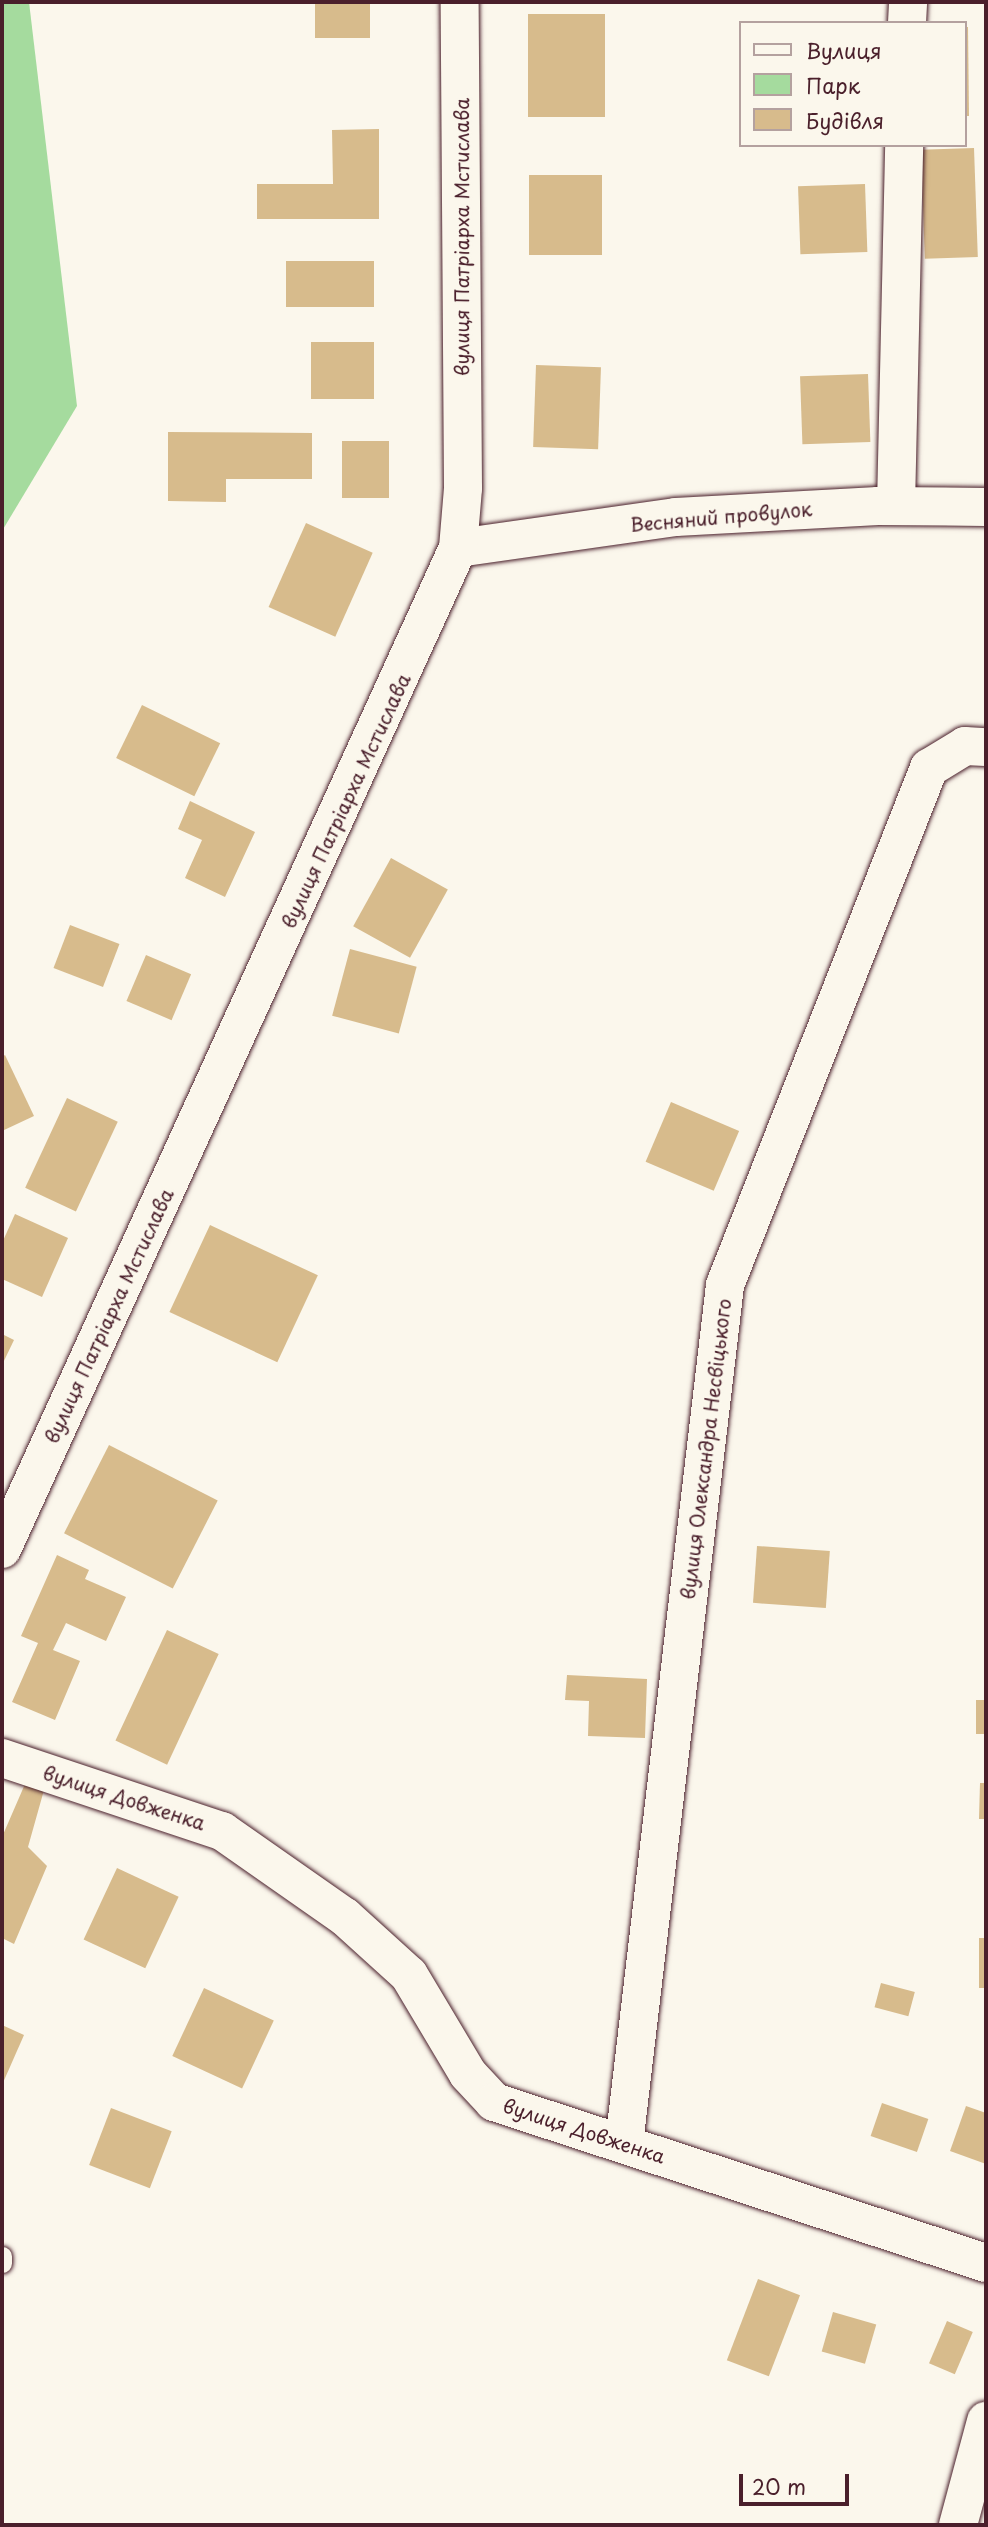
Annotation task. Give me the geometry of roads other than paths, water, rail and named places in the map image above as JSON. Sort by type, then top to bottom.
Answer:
[{"type":"street","name":"вулиця Патріарха Мстислава","points":[[2,1549],[458,548],[463,488],[460,2]]},
{"type":"street","points":[[907,21],[908,2]]},
{"type":"street","points":[[896,506],[904,147]]},
{"type":"street","name":"Весняний провулок","points":[[458,548],[676,517],[896,506],[986,507]]},
{"type":"street","name":"вулиця Олександра Несвіцького","points":[[624,2144],[725,1285],[929,768],[965,746],[986,747]]},
{"type":"street","name":"вулиця Довженка","points":[[2,1758],[222,1831],[345,1917],[409,1975],[468,2074],[494,2102],[986,2263]]},
{"type":"street","points":[[958,2525],[986,2421]]},
{"type":"lane","points":[[2,2256],[2,2263]]}]
